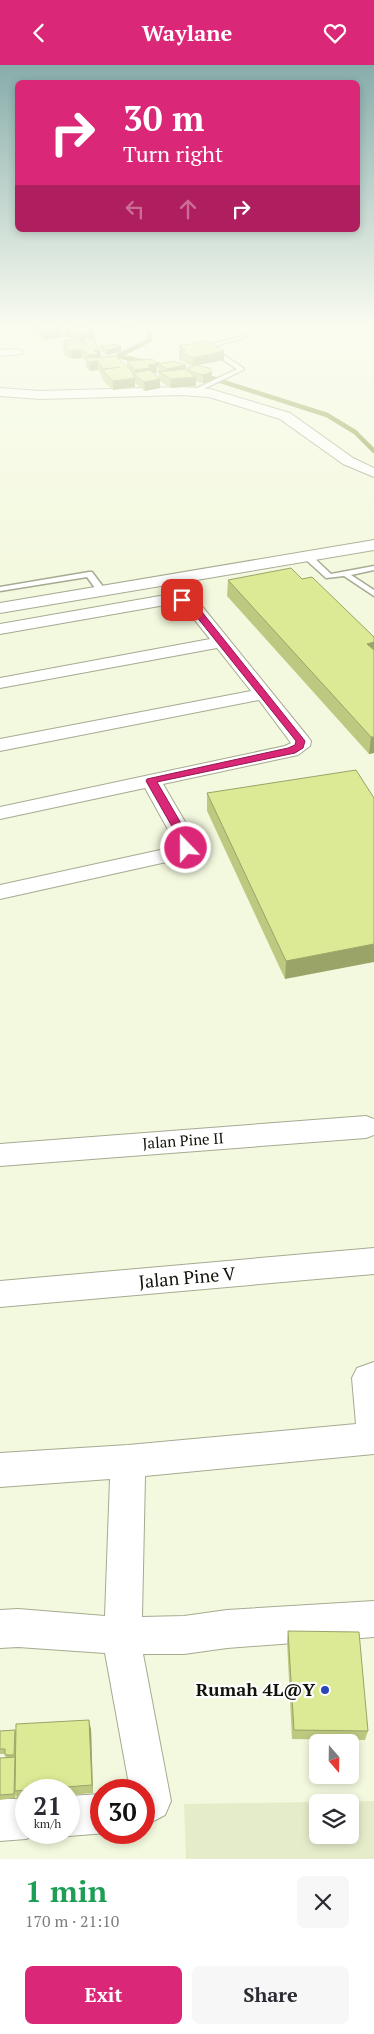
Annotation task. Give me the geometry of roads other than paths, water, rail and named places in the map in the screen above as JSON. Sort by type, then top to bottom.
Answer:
[{"type":"street","points":[[261,409],[285,416],[348,461],[374,473]]},
{"type":"street","points":[[2,607],[374,545]]},
{"type":"street","points":[[0,629],[171,599],[191,604],[301,741],[300,747],[291,751],[0,813]]},
{"type":"street","points":[[0,683],[221,642]]},
{"type":"street","points":[[0,745],[263,694]]},
{"type":"street","points":[[0,893],[181,851],[186,848],[188,844],[151,781]]},
{"type":"street","name":"Jalan Pine II","points":[[0,1155],[366,1127]]},
{"type":"street","name":"Jalan Pine V","points":[[0,1294],[374,1261]]},
{"type":"street","points":[[0,1470],[128,1461],[374,1436],[368,1378],[374,1377]]},
{"type":"street","points":[[128,1461],[123,1636],[126,1663],[148,1779]]},
{"type":"street","points":[[0,1629],[18,1628],[123,1636],[184,1635],[227,1629],[374,1619]]},
{"type":"street","points":[[0,1820],[15,1819]]},
{"type":"lane","points":[[307,556],[329,576],[374,568]]},
{"type":"lane","points":[[0,589],[89,574],[101,590]]},
{"type":"lane","points":[[345,574],[374,593]]},
{"type":"waterway","points":[[307,409],[327,415],[355,432],[374,451]]},
{"type":"place","name":"Rumah 4L@Y","points":[[325,1690]]}]
